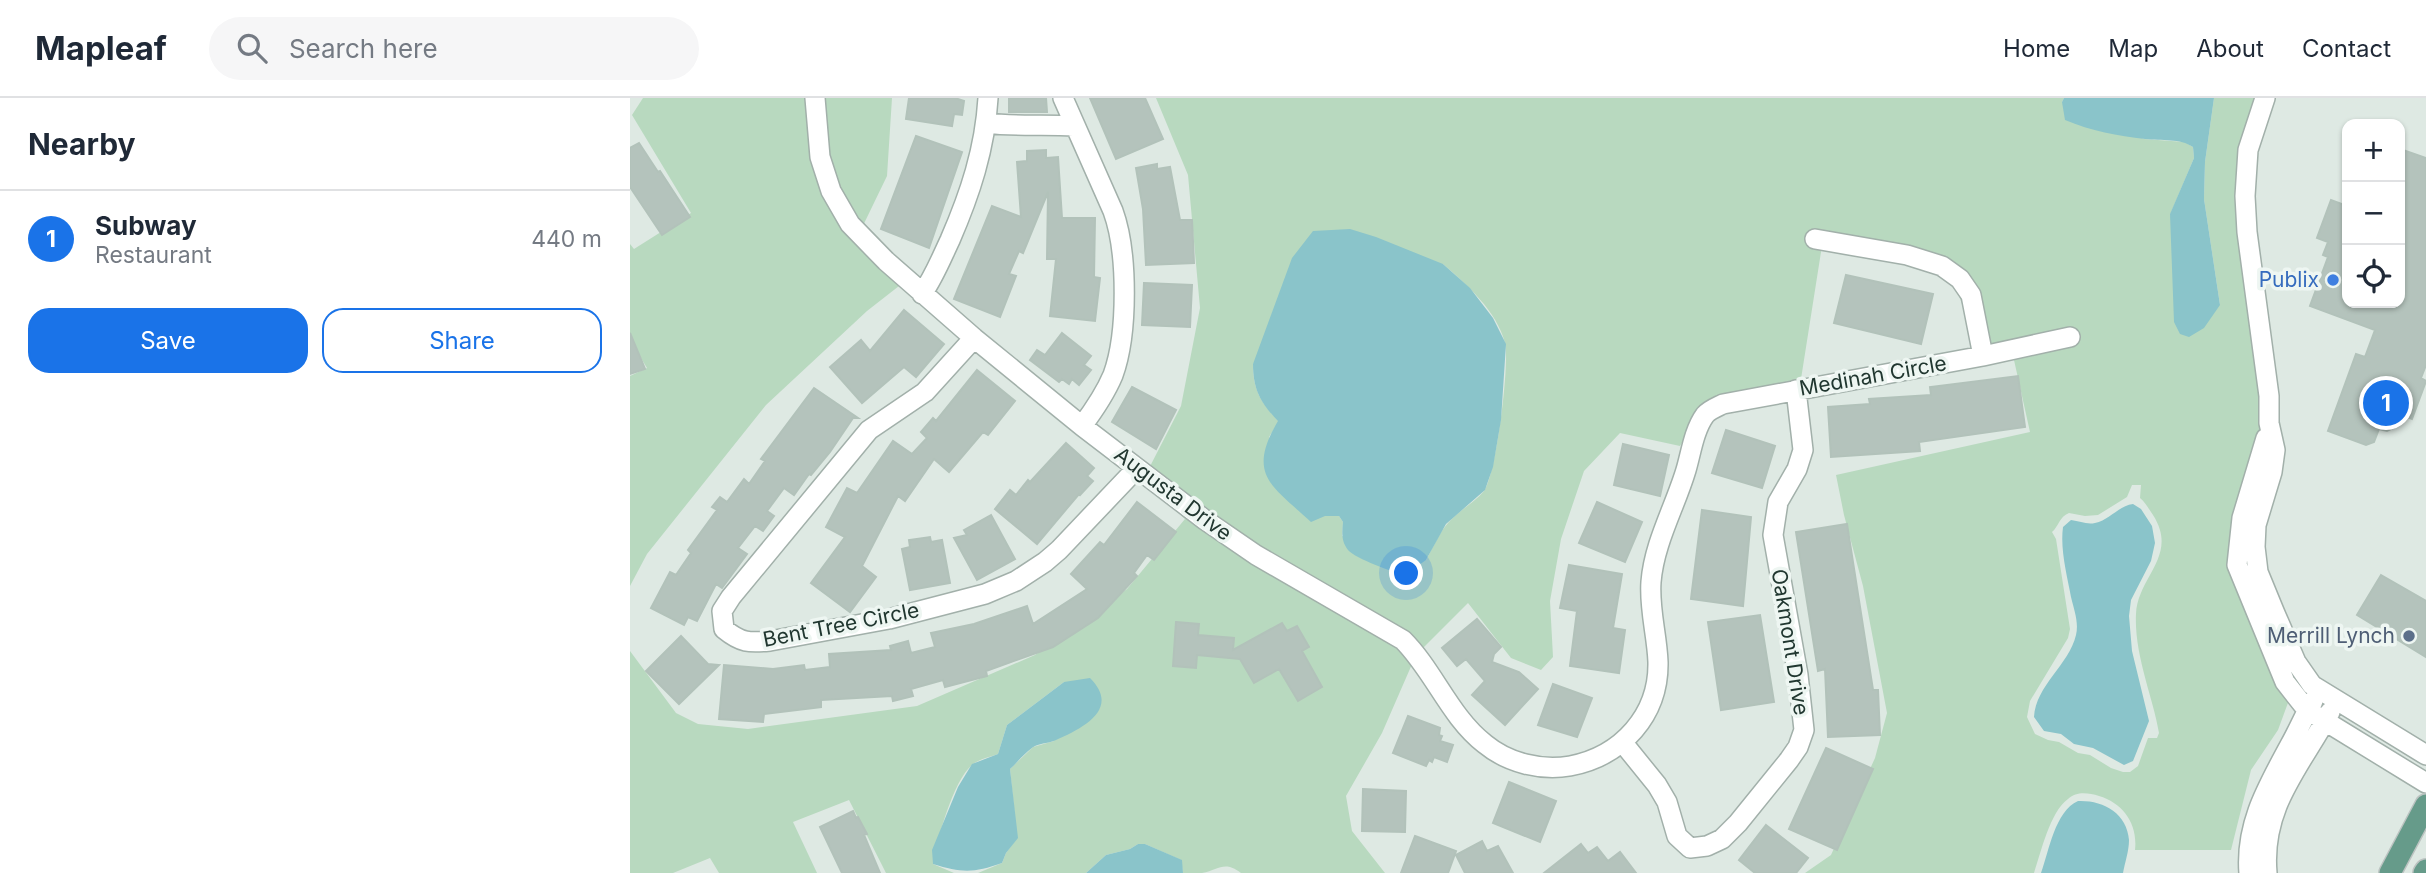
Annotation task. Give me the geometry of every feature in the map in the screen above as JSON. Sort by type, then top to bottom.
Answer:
[{"type":"main road","points":[[2390,873],[2426,805]]},
{"type":"street","name":"Augusta Drive","points":[[815,98],[825,174],[840,208],[861,238],[922,294],[1082,426],[1136,469],[1256,555],[1403,640],[1416,653],[1468,728],[1484,744],[1503,756],[1524,764],[1566,766],[1605,755],[1623,743]]},
{"type":"street","points":[[922,294],[933,279],[961,215],[978,166],[987,124],[988,98]]},
{"type":"street","points":[[1063,98],[1116,219],[1124,263],[1118,356],[1107,389],[1082,426]]},
{"type":"street","points":[[2265,98],[2248,150],[2245,196],[2269,396],[2269,423],[2262,459],[2242,518],[2237,565],[2285,682],[2307,710],[2426,783]]},
{"type":"street","points":[[987,124],[1016,127],[1074,126]]},
{"type":"street","points":[[1815,239],[1907,255],[1942,266],[1960,279],[1970,295],[1983,356]]},
{"type":"street","name":"Medinah Circle","points":[[1623,743],[1637,728],[1653,697],[1658,661],[1651,602],[1654,563],[1706,413],[1723,404],[1983,356],[2070,337]]},
{"type":"street","name":"Bent Tree Circle","points":[[974,338],[925,392],[869,430],[731,597],[722,611],[724,629],[737,640],[770,640],[888,619],[1001,588],[1045,562],[1136,469]]},
{"type":"street","name":"Oakmont Drive","points":[[1623,743],[1657,785],[1667,802],[1677,836],[1689,848],[1707,846],[1722,839],[1738,823],[1798,747],[1804,730],[1798,676],[1773,535],[1777,502],[1797,469],[1803,450],[1796,390]]},
{"type":"street","points":[[2269,423],[2276,450],[2256,525],[2255,547],[2258,572],[2296,662],[2305,677],[2327,696],[2426,755]]},
{"type":"street","points":[[2249,873],[2251,832],[2256,810],[2307,710],[2327,696]]},
{"type":"street","points":[[2267,873],[2267,841],[2275,807],[2325,722],[2327,696]]},
{"type":"green space","points":[[643,98],[892,98],[887,176],[857,238],[899,286],[867,311],[766,405],[647,554],[630,586],[630,376],[647,368],[630,340],[630,244],[634,249],[691,213],[632,115]]},
{"type":"green space","points":[[1156,98],[2064,98],[2062,102],[2144,139],[2185,142],[2193,147],[2194,158],[2170,215],[2220,305],[2204,199],[2205,162],[2214,98],[2266,98],[2240,165],[2268,430],[2236,535],[2292,692],[2278,730],[2251,770],[2231,850],[2135,850],[2134,832],[2122,809],[2108,799],[2083,793],[2068,799],[2056,813],[2034,873],[1805,873],[1831,855],[1875,758],[1887,713],[1863,586],[1836,475],[2030,432],[2010,342],[1978,347],[1946,261],[1824,233],[1801,379],[1706,402],[1680,446],[1620,433],[1584,471],[1561,539],[1550,601],[1553,657],[1541,670],[1511,658],[1468,603],[1416,655],[1382,733],[1346,796],[1352,831],[1385,873],[1241,873],[1226,866],[1202,873],[1183,873],[1181,860],[1145,844],[1138,844],[1130,849],[1106,855],[1086,873],[978,873],[1002,863],[1017,838],[1010,769],[1033,747],[1054,741],[1064,682],[1007,725],[998,754],[975,763],[958,784],[942,826],[933,864],[954,873],[886,873],[849,800],[793,822],[817,873],[719,873],[710,858],[673,873],[630,873],[630,651],[676,713],[698,724],[748,729],[917,706],[1035,655],[1127,589],[1185,519],[1143,480],[1181,406],[1200,308],[1188,175]],"holes":[[[1443,264],[1480,299],[1495,320],[1505,343],[1506,372],[1501,418],[1489,481],[1484,491],[1445,527],[1426,560],[1342,536],[1343,522],[1339,516],[1325,516],[1269,437],[1279,421],[1259,396],[1253,364]],[[2132,485],[2141,485],[2140,498],[2153,515],[2160,529],[2162,542],[2160,554],[2138,601],[2136,614],[2138,645],[2159,733],[2157,738],[2148,738],[2138,766],[2130,772],[2123,772],[2090,755],[2078,753],[2059,742],[2035,734],[2027,717],[2030,701],[2068,638],[2070,629],[2056,539],[2052,532],[2069,513],[2098,515],[2127,497]]]},
{"type":"water","points":[[2064,98],[2214,98],[2205,162],[2204,199],[2220,305],[2204,328],[2189,337],[2180,334],[2174,322],[2170,214],[2194,158],[2193,147],[2177,141],[2115,135],[2075,124],[2065,120],[2062,102]]},
{"type":"water","points":[[1350,229],[1443,264],[1470,288],[1493,318],[1506,344],[1501,420],[1493,467],[1485,490],[1446,524],[1426,560],[1405,575],[1352,554],[1343,540],[1343,522],[1339,516],[1325,516],[1311,522],[1275,488],[1264,467],[1264,454],[1278,421],[1259,396],[1253,364],[1292,258],[1313,231]]},
{"type":"water","points":[[2133,504],[2141,509],[2152,526],[2155,543],[2151,561],[2131,600],[2129,616],[2132,651],[2149,721],[2133,761],[2124,765],[2093,748],[2074,744],[2061,734],[2044,731],[2034,717],[2040,695],[2067,656],[2077,630],[2063,553],[2063,527],[2071,520],[2095,523]]},
{"type":"water","points":[[1090,678],[1099,689],[1102,699],[1095,716],[1077,730],[1035,746],[1010,769],[1018,838],[1002,863],[968,871],[933,864],[932,850],[958,787],[972,764],[998,754],[1007,725],[1064,682]]},
{"type":"water","points":[[2078,801],[2105,806],[2124,822],[2129,840],[2123,873],[2041,873],[2058,822],[2070,806]]},
{"type":"water","points":[[1138,844],[1145,844],[1182,860],[1183,873],[1086,873],[1106,855],[1130,849]]},
{"type":"building","points":[[909,98],[955,98],[964,101],[962,115],[954,114],[952,126],[906,119]]},
{"type":"building","points":[[1009,98],[1046,98],[1047,112],[1009,112]]},
{"type":"building","points":[[1090,98],[1145,98],[1163,139],[1116,159]]},
{"type":"building","points":[[916,136],[962,152],[929,248],[881,229]]},
{"type":"building","points":[[639,143],[690,217],[662,235],[630,187],[630,148]]},
{"type":"building","points":[[1046,150],[1046,158],[1058,157],[1062,218],[1095,218],[1094,277],[1100,278],[1095,321],[1050,316],[1056,259],[1047,259],[1048,192],[1023,253],[1019,251],[1009,274],[1016,276],[1000,317],[954,299],[992,206],[1021,217],[1017,162],[1027,161],[1027,151]]},
{"type":"building","name":"Publix","points":[[2405,151],[2426,158],[2426,365],[2421,378],[2426,381],[2412,419],[2400,414],[2395,427],[2387,431],[2379,429],[2374,442],[2366,445],[2328,431],[2356,354],[2365,357],[2375,330],[2310,306],[2328,257],[2323,255],[2328,242],[2317,238],[2331,200],[2342,204],[2342,308],[2405,308]]},
{"type":"building","points":[[1157,164],[1157,169],[1170,167],[1180,220],[1192,220],[1194,263],[1146,265],[1143,209],[1136,168]]},
{"type":"building","points":[[1846,275],[1933,294],[1921,344],[1834,323]]},
{"type":"building","points":[[1144,283],[1192,285],[1190,327],[1142,325]]},
{"type":"building","points":[[904,310],[944,344],[916,377],[904,367],[862,403],[830,367],[861,340],[870,351]]},
{"type":"building","points":[[630,333],[645,369],[630,374]]},
{"type":"building","points":[[1062,333],[1091,356],[1084,365],[1091,370],[1079,385],[1072,379],[1069,384],[1062,379],[1059,382],[1030,360],[1037,350],[1045,355]]},
{"type":"building","points":[[977,370],[1015,401],[988,435],[983,432],[949,472],[934,459],[905,501],[898,496],[862,566],[876,577],[850,612],[811,583],[845,537],[826,527],[847,488],[857,493],[893,441],[912,454],[927,438],[921,432],[933,418],[936,421]]},
{"type":"building","points":[[2018,376],[2025,427],[1919,442],[1920,451],[1831,457],[1828,407],[1870,404],[1869,399],[1931,395],[1930,387]]},
{"type":"building","points":[[1132,387],[1176,410],[1156,449],[1112,422]]},
{"type":"building","points":[[814,388],[858,418],[853,418],[830,452],[794,495],[784,488],[767,511],[774,516],[763,531],[755,526],[738,548],[747,554],[722,588],[716,584],[697,621],[688,617],[684,625],[651,608],[670,572],[676,575],[691,553],[688,550],[717,510],[712,507],[720,497],[727,502],[744,479],[749,484],[765,461],[761,459]]},
{"type":"building","points":[[1726,430],[1775,446],[1762,488],[1712,473]]},
{"type":"building","points":[[1066,443],[1094,468],[1087,476],[1093,481],[1037,544],[995,509],[1010,490],[1016,495],[1028,480],[1030,482]]},
{"type":"building","points":[[1623,444],[1669,455],[1660,496],[1614,485]]},
{"type":"building","points":[[1137,502],[1176,532],[1154,560],[1147,555],[1134,573],[1137,576],[1098,618],[1053,647],[986,671],[987,676],[945,687],[943,680],[911,689],[913,696],[893,701],[892,696],[821,700],[821,707],[764,714],[763,722],[719,719],[724,665],[773,669],[804,665],[805,670],[830,667],[829,654],[891,650],[890,646],[908,641],[911,653],[935,647],[931,633],[974,624],[1027,606],[1033,624],[1087,589],[1071,574],[1100,542],[1104,545]]},
{"type":"building","points":[[1597,502],[1642,522],[1625,562],[1579,543]]},
{"type":"building","points":[[1702,510],[1751,517],[1743,606],[1691,599]]},
{"type":"building","points":[[991,515],[1015,559],[977,580],[954,538],[967,535],[964,530]]},
{"type":"building","points":[[1847,524],[1873,690],[1878,690],[1880,735],[1828,737],[1825,669],[1818,671],[1796,532]]},
{"type":"building","points":[[930,537],[931,542],[942,540],[950,583],[910,590],[902,549],[910,547],[909,540]]},
{"type":"building","points":[[1569,565],[1622,574],[1613,628],[1625,630],[1619,673],[1570,666],[1577,611],[1560,608]]},
{"type":"building","name":"Merrill Lynch","points":[[2381,575],[2426,601],[2426,657],[2357,615]]},
{"type":"building","points":[[1760,615],[1774,702],[1721,710],[1708,622]]},
{"type":"building","points":[[1477,619],[1501,647],[1494,654],[1492,662],[1519,672],[1538,689],[1505,725],[1472,695],[1485,681],[1466,659],[1457,666],[1442,648]]},
{"type":"building","points":[[1176,622],[1199,624],[1198,635],[1234,638],[1233,650],[1282,623],[1287,631],[1297,626],[1309,647],[1302,651],[1322,687],[1298,701],[1279,669],[1254,683],[1240,659],[1197,655],[1196,668],[1173,666]]},
{"type":"building","points":[[681,636],[708,664],[719,665],[679,704],[646,671]]},
{"type":"building","points":[[1553,684],[1592,698],[1577,737],[1538,725]]},
{"type":"building","points":[[1408,716],[1440,728],[1440,741],[1453,745],[1447,762],[1434,757],[1426,766],[1393,753]]},
{"type":"building","points":[[1826,748],[1873,769],[1837,850],[1789,829]]},
{"type":"building","points":[[1509,782],[1556,801],[1540,842],[1493,823]]},
{"type":"building","points":[[1363,789],[1406,791],[1405,832],[1362,831]]},
{"type":"building","points":[[853,811],[867,834],[864,835],[880,873],[842,873],[820,827]]},
{"type":"building","points":[[1766,825],[1808,858],[1796,873],[1755,873],[1739,860]]},
{"type":"building","points":[[1415,836],[1456,851],[1448,873],[1401,873]]},
{"type":"building","points":[[1482,841],[1487,851],[1498,846],[1513,873],[1465,873],[1456,855]]},
{"type":"building","points":[[1581,844],[1588,853],[1597,847],[1608,861],[1620,852],[1636,873],[1544,873]]},
{"type":"place","name":"Publix","points":[[2333,280]]},
{"type":"place","name":"Subway","points":[[2386,403]]},
{"type":"place","name":"Merrill Lynch","points":[[2409,636]]}]
